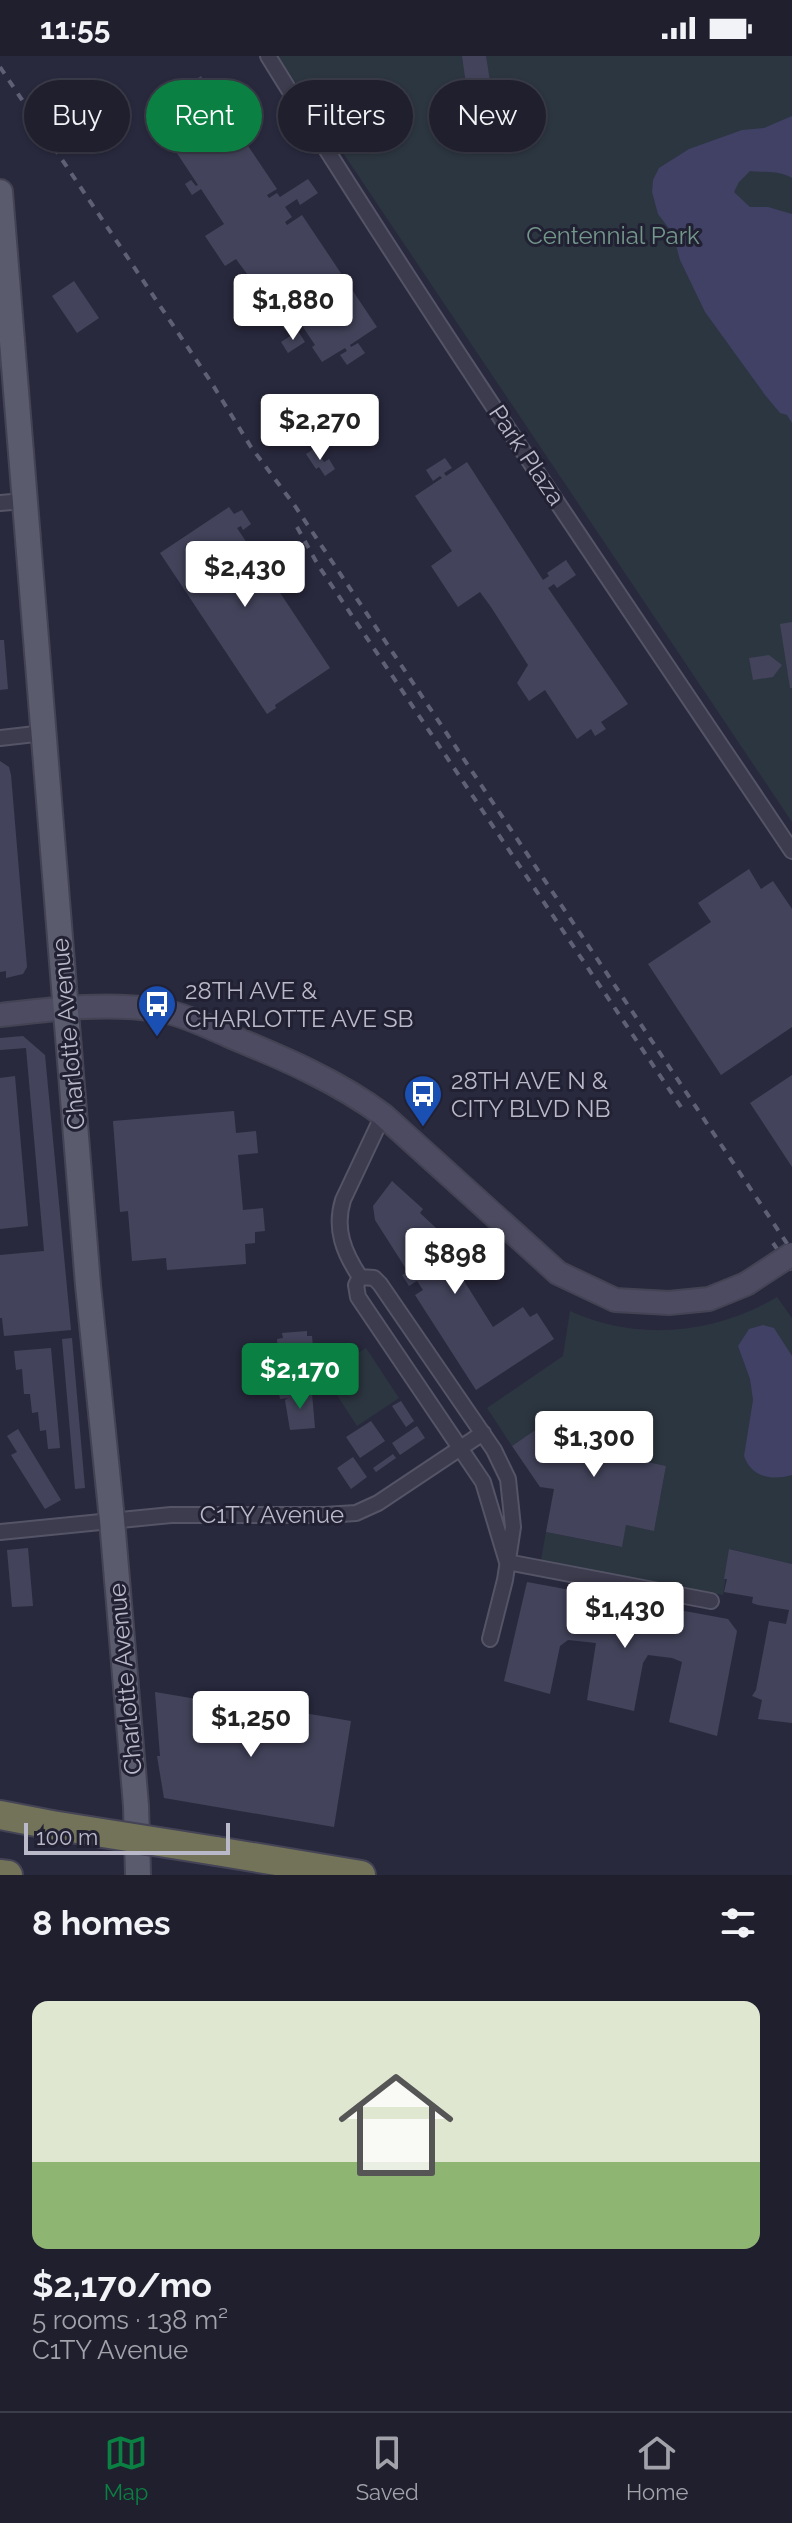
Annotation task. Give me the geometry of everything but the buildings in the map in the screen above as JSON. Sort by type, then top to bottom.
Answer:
[{"type":"highway","points":[[0,1817],[361,1875]]},
{"type":"highway","points":[[0,1874],[8,1875]]},
{"type":"main road","name":"Charlotte Avenue","points":[[0,192],[12,502],[44,733],[88,1285],[136,1806],[138,1875]]},
{"type":"main road","points":[[0,1015],[108,1006],[161,1010],[300,1066],[353,1092],[383,1115],[558,1273],[615,1300],[669,1303],[709,1299],[746,1284],[792,1254]]},
{"type":"street","name":"Park Plaza","points":[[268,56],[412,282],[792,851]]},
{"type":"street","points":[[0,738],[44,733]]},
{"type":"street","points":[[360,1277],[342,1244],[339,1215],[383,1115]]},
{"type":"street","points":[[360,1277],[374,1278],[380,1284],[502,1464],[510,1489],[513,1527],[490,1639]]},
{"type":"street","points":[[360,1277],[356,1285],[358,1297],[489,1495],[507,1562]]},
{"type":"street","name":"C1TY Avenue","points":[[0,1532],[171,1515],[356,1513],[378,1503],[483,1433]]},
{"type":"street","points":[[507,1562],[711,1601]]},
{"type":"green space","name":"Centennial Park","points":[[278,56],[792,56],[792,822],[342,152],[413,152],[413,80],[294,80]]},
{"type":"green space","points":[[777,1297],[792,1318],[792,1564],[730,1549],[723,1595],[541,1560],[546,1532],[621,1547],[626,1525],[654,1530],[666,1466],[639,1460],[643,1433],[596,1419],[595,1424],[568,1418],[566,1426],[558,1418],[512,1446],[487,1408],[563,1356],[570,1311],[622,1327],[675,1330],[728,1319]]},
{"type":"green space","points":[[366,1348],[399,1398],[357,1426],[324,1375]]},
{"type":"shaded area","points":[[792,116],[792,178],[777,173],[750,171],[734,192],[750,207],[768,207],[792,214],[792,423],[765,395],[705,312],[680,260],[673,234],[658,214],[652,192],[659,168],[689,149],[742,130],[764,128]]},
{"type":"shaded area","points":[[763,1325],[774,1328],[792,1356],[792,1475],[784,1477],[757,1473],[744,1456],[753,1400],[750,1379],[738,1346],[749,1329]]},
{"type":"railway","points":[[0,67],[211,382],[251,447],[295,506],[792,1251]]},
{"type":"railway","points":[[297,527],[318,565],[681,1107]]},
{"type":"railway","points":[[773,1243],[792,1270]]},
{"type":"place","name":"28TH AVE & CHARLOTTE AVE SB","points":[[157,1038]]},
{"type":"place","name":"28TH AVE N & CITY BLVD NB","points":[[423,1128]]}]
